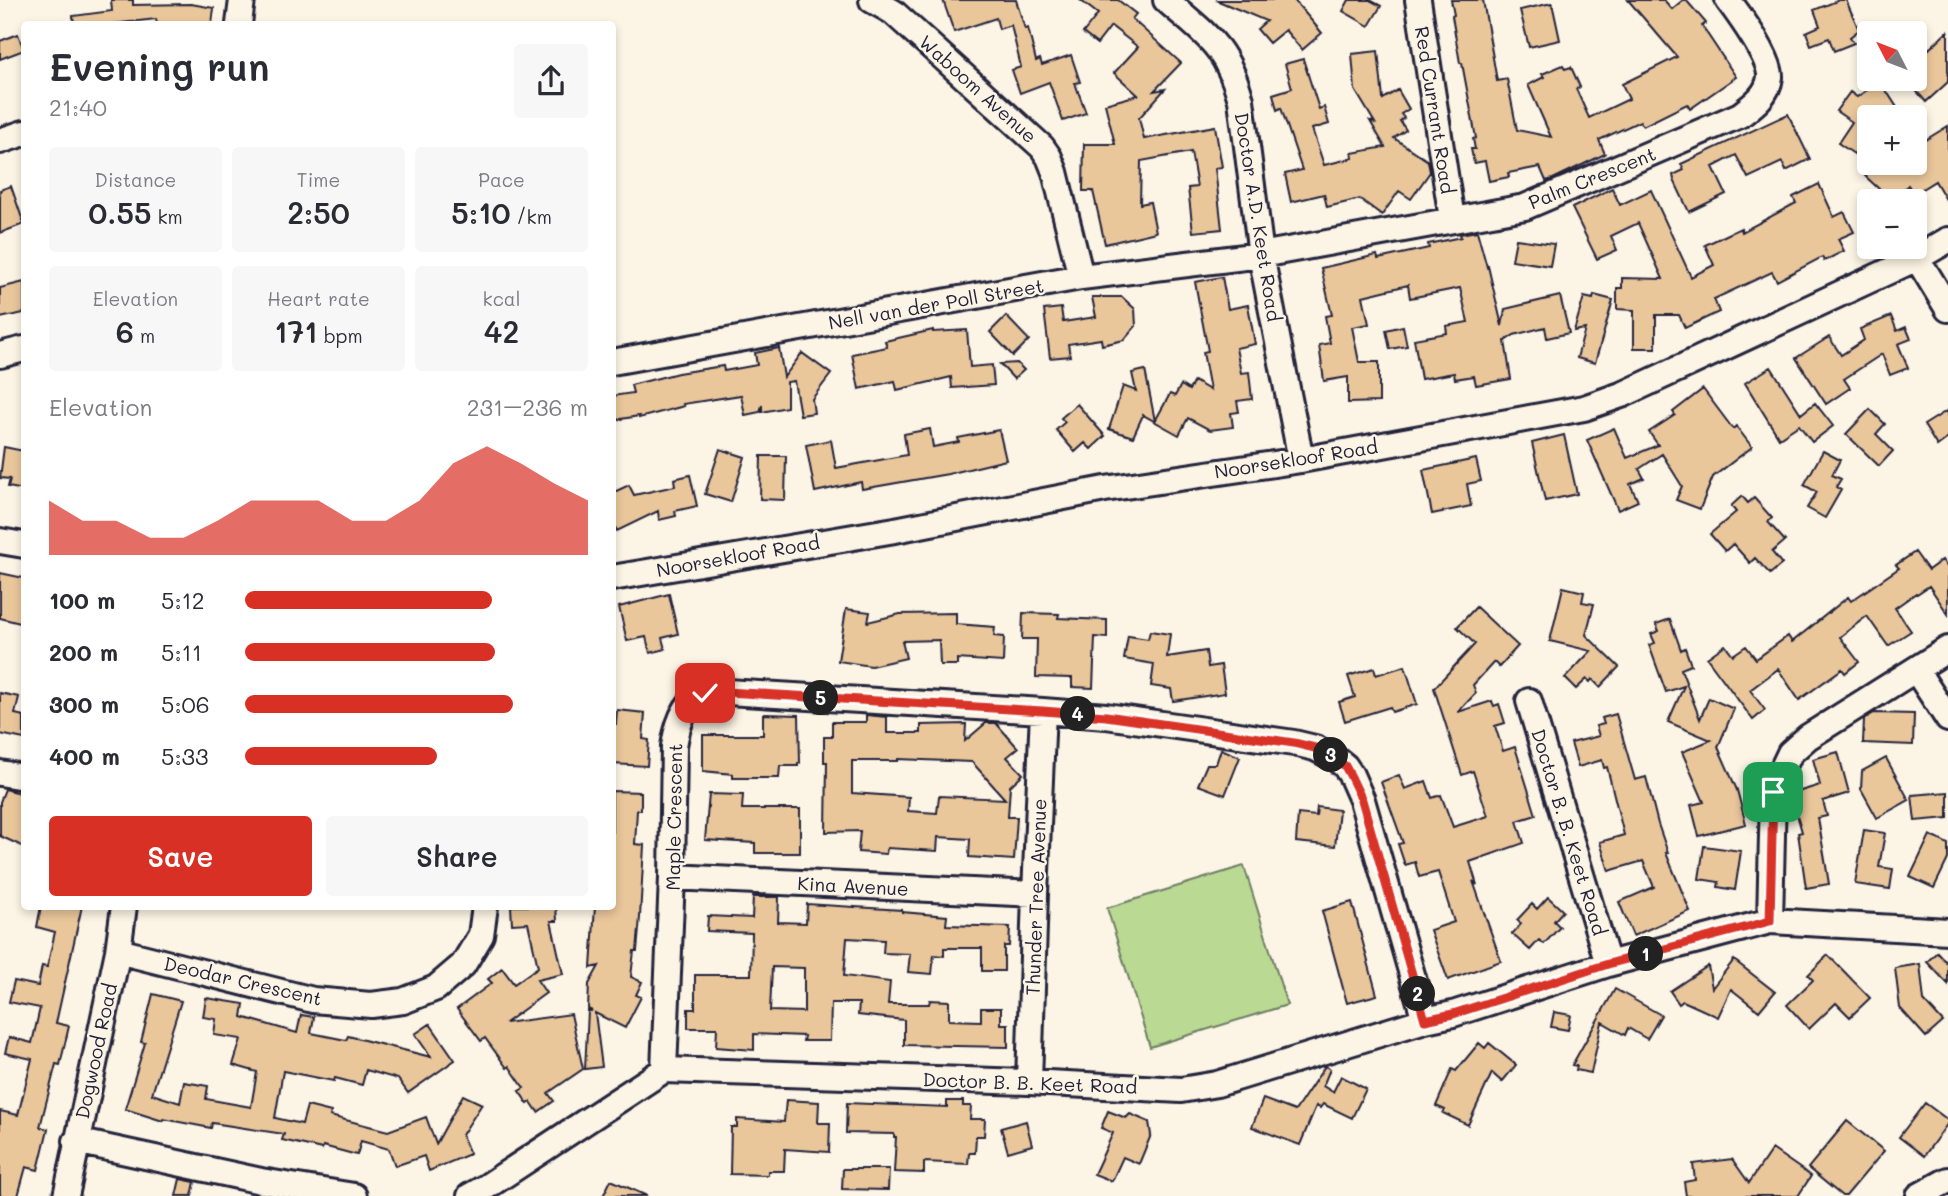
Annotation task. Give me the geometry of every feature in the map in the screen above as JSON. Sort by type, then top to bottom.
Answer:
[{"type":"street","points":[[239,21],[242,0]]},
{"type":"street","name":"Waboom Avenue","points":[[872,0],[893,12],[1042,147],[1055,172],[1081,277]]},
{"type":"street","name":"Doctor A.D. Keet Road","points":[[1166,0],[1210,38],[1235,77],[1241,100],[1261,255],[1301,460]]},
{"type":"street","name":"Red Currant Road","points":[[1418,0],[1452,219]]},
{"type":"street","name":"Palm Crescent","points":[[1261,255],[1525,206],[1740,116],[1760,97],[1770,77],[1760,48],[1728,0]]},
{"type":"street","points":[[0,141],[21,134]]},
{"type":"street","name":"Noorsekloof Road","points":[[1927,252],[1948,240]]},
{"type":"street","name":"Nell van der Poll Street","points":[[616,362],[1081,277],[1261,255]]},
{"type":"street","name":"Noorsekloof Road","points":[[616,577],[895,530],[1105,489],[1301,460],[1584,408],[1625,394],[1915,259]]},
{"type":"street","points":[[1918,259],[1948,309]]},
{"type":"street","points":[[0,355],[21,350]]},
{"type":"street","points":[[0,541],[21,544]]},
{"type":"street","points":[[1770,921],[1773,792],[1790,753],[1808,737],[1948,649]]},
{"type":"street","points":[[1916,670],[1948,719]]},
{"type":"street","name":"Maple Crescent","points":[[664,1070],[674,746],[676,730],[683,714],[693,701],[705,693],[727,692],[1106,716],[1315,748],[1345,766],[1362,800],[1425,1020]]},
{"type":"street","name":"Doctor B. B. Keet Road","points":[[1530,701],[1608,964]]},
{"type":"street","name":"Thunder Tree Avenue","points":[[1029,1082],[1043,711]]},
{"type":"street","points":[[0,773],[21,776]]},
{"type":"street","name":"Kina Avenue","points":[[672,877],[1035,894]]},
{"type":"street","name":"Dogwood Road","points":[[66,1196],[118,951],[123,910]]},
{"type":"street","name":"Deodar Crescent","points":[[118,951],[313,1000],[372,1004],[403,1001],[436,988],[463,965],[481,935],[484,910]]},
{"type":"street","name":"Doctor B. B. Keet Road","points":[[664,1070],[1029,1082],[1181,1090],[1217,1084],[1425,1020],[1453,1014],[1608,964],[1770,921],[1948,931]]},
{"type":"street","points":[[470,1196],[664,1070]]},
{"type":"street","points":[[76,1141],[260,1188],[354,1196]]},
{"type":"green space","points":[[1244,866],[1287,1005],[1150,1047],[1107,908]]},
{"type":"building","points":[[111,0],[133,0],[133,5],[191,4],[214,8],[212,21],[74,21],[73,16],[112,11]]},
{"type":"building","points":[[943,0],[1016,0],[1025,29],[1028,28],[1036,61],[1040,59],[1042,65],[1071,55],[1080,82],[1075,83],[1086,113],[1063,121],[1049,82],[1020,93],[1012,70],[1021,67],[1011,25],[999,29],[996,18],[954,32]]},
{"type":"building","points":[[1080,0],[1118,0],[1136,14],[1132,19],[1181,63],[1154,91],[1165,89],[1139,118],[1144,139],[1215,126],[1222,167],[1215,168],[1222,229],[1193,232],[1188,188],[1197,187],[1191,152],[1141,161],[1140,204],[1150,202],[1156,232],[1105,244],[1093,191],[1083,191],[1084,144],[1115,144],[1105,104],[1138,95],[1114,73],[1138,47],[1111,26],[1097,44],[1083,33],[1098,14]]},
{"type":"building","points":[[1216,0],[1294,0],[1322,33],[1302,50],[1285,30],[1269,43],[1257,29],[1266,21]]},
{"type":"building","points":[[1349,0],[1370,0],[1381,6],[1369,26],[1343,11]]},
{"type":"building","points":[[1451,0],[1483,0],[1497,81],[1507,79],[1517,130],[1551,137],[1528,85],[1544,77],[1542,74],[1563,65],[1565,69],[1571,67],[1580,87],[1576,89],[1589,118],[1629,99],[1622,84],[1677,57],[1628,0],[1664,0],[1672,9],[1686,0],[1706,23],[1702,26],[1736,77],[1690,109],[1687,104],[1643,126],[1640,121],[1599,140],[1605,154],[1553,179],[1546,181],[1540,167],[1508,173],[1509,177],[1489,181],[1485,161],[1474,163],[1471,149],[1475,149],[1473,139],[1476,138],[1460,63]]},
{"type":"building","points":[[1846,0],[1857,25],[1857,32],[1850,37],[1854,43],[1834,51],[1829,38],[1811,45],[1806,32],[1820,26],[1814,10]]},
{"type":"building","points":[[1552,3],[1560,40],[1529,47],[1520,10]]},
{"type":"building","points":[[1948,31],[1948,82],[1926,102],[1916,91],[1927,91],[1927,46],[1929,49]]},
{"type":"building","points":[[18,34],[21,51],[0,59],[0,41]]},
{"type":"building","points":[[1378,51],[1383,99],[1398,90],[1409,109],[1401,114],[1404,118],[1400,121],[1406,130],[1394,138],[1428,161],[1430,172],[1411,199],[1399,191],[1382,215],[1360,199],[1327,207],[1324,194],[1291,202],[1285,174],[1302,170],[1281,108],[1277,110],[1273,94],[1292,88],[1285,64],[1303,59],[1319,109],[1324,107],[1329,124],[1312,129],[1324,165],[1353,158],[1352,153],[1385,147],[1370,121],[1375,123],[1355,90],[1352,54]]},
{"type":"building","points":[[1866,91],[1886,91],[1895,105],[1857,105],[1857,150],[1854,154],[1838,143],[1852,122],[1836,111],[1850,92],[1857,97]]},
{"type":"building","points":[[1788,114],[1810,159],[1786,171],[1782,162],[1748,178],[1736,155],[1713,167],[1726,194],[1689,212],[1673,175],[1684,170],[1681,164]]},
{"type":"building","points":[[1948,126],[1948,203],[1935,181],[1922,189],[1911,189],[1908,185],[1904,189],[1879,189],[1865,176],[1927,175],[1927,139]]},
{"type":"building","points":[[1819,184],[1834,217],[1844,212],[1854,232],[1838,239],[1844,251],[1824,261],[1822,257],[1777,281],[1772,272],[1714,299],[1719,312],[1685,328],[1679,315],[1656,315],[1656,348],[1634,348],[1634,310],[1617,309],[1617,288],[1622,288],[1622,278],[1663,279],[1638,223],[1611,236],[1617,250],[1597,259],[1572,208],[1612,188],[1620,205],[1651,190],[1691,277],[1714,265],[1705,245],[1741,228],[1742,232],[1796,203],[1793,197]]},
{"type":"building","points":[[11,186],[21,215],[21,225],[0,233],[0,190]]},
{"type":"building","points":[[1477,231],[1502,326],[1505,309],[1560,296],[1569,333],[1547,338],[1545,327],[1514,335],[1505,341],[1511,379],[1476,385],[1474,376],[1455,379],[1454,373],[1421,379],[1414,339],[1447,333],[1446,326],[1468,322],[1460,288],[1410,298],[1408,285],[1363,296],[1369,324],[1352,327],[1359,362],[1379,362],[1379,402],[1348,403],[1348,377],[1324,381],[1319,345],[1330,343],[1325,316],[1332,315],[1321,268],[1377,255],[1378,259],[1429,248],[1428,244]]},
{"type":"building","points":[[1516,239],[1554,244],[1550,266],[1512,260]]},
{"type":"building","points":[[1222,277],[1228,309],[1248,305],[1255,344],[1236,348],[1241,373],[1249,372],[1252,399],[1237,401],[1239,412],[1231,413],[1233,427],[1210,430],[1188,418],[1179,435],[1143,415],[1133,437],[1109,429],[1123,386],[1136,391],[1132,373],[1145,370],[1155,421],[1170,394],[1175,396],[1181,385],[1189,390],[1194,381],[1210,390],[1203,352],[1208,351],[1195,282]]},
{"type":"building","points":[[21,283],[21,314],[0,318],[0,288]]},
{"type":"building","points":[[1594,295],[1613,300],[1595,363],[1577,358],[1585,329],[1574,331],[1584,297],[1593,299]]},
{"type":"building","points":[[1092,297],[1122,297],[1135,309],[1136,326],[1124,340],[1102,345],[1101,339],[1068,344],[1070,356],[1050,358],[1044,310],[1061,308],[1063,322],[1096,317]]},
{"type":"building","points":[[1006,316],[1029,340],[1013,356],[990,332]]},
{"type":"building","points":[[1891,316],[1897,331],[1906,327],[1911,339],[1898,344],[1908,368],[1890,375],[1882,354],[1844,379],[1850,388],[1826,404],[1796,358],[1829,337],[1841,355],[1864,340],[1860,329]]},
{"type":"building","points":[[1403,326],[1407,346],[1390,349],[1386,330]]},
{"type":"building","points":[[933,330],[967,330],[970,367],[992,365],[994,385],[952,388],[951,377],[897,390],[895,381],[859,389],[852,354],[887,347],[885,341]]},
{"type":"building","points":[[779,348],[784,377],[802,353],[831,374],[812,399],[814,413],[800,415],[794,381],[787,382],[787,407],[762,412],[762,405],[760,412],[745,415],[741,395],[683,404],[684,406],[639,418],[616,420],[616,395],[633,393],[631,385],[678,373],[723,366],[724,371],[757,365],[755,353]]},
{"type":"building","points":[[1017,363],[1024,370],[1014,379],[1000,364]]},
{"type":"building","points":[[1771,367],[1801,414],[1815,403],[1833,426],[1812,442],[1799,425],[1779,438],[1745,383]]},
{"type":"building","points":[[1703,389],[1733,429],[1736,426],[1752,447],[1713,477],[1700,509],[1676,500],[1682,486],[1662,454],[1639,469],[1644,478],[1630,484],[1638,501],[1618,510],[1587,440],[1614,428],[1627,458],[1658,445],[1649,432],[1675,415],[1673,412]]},
{"type":"building","points":[[1077,404],[1105,436],[1091,449],[1085,443],[1075,452],[1056,430],[1065,422],[1061,418]]},
{"type":"building","points":[[1870,409],[1885,424],[1876,434],[1893,451],[1879,466],[1846,434]]},
{"type":"building","points":[[1948,410],[1948,438],[1937,446],[1924,425]]},
{"type":"building","points":[[930,429],[933,447],[959,442],[958,438],[999,430],[1006,460],[948,474],[862,489],[861,482],[815,492],[806,445],[831,440],[836,468],[907,455],[904,434]]},
{"type":"building","points":[[1564,435],[1577,494],[1545,501],[1532,443]]},
{"type":"building","points":[[4,447],[21,450],[21,489],[8,487],[10,479],[0,478]]},
{"type":"building","points":[[720,449],[745,457],[731,502],[705,494]]},
{"type":"building","points":[[1823,451],[1840,460],[1832,475],[1841,479],[1836,487],[1841,490],[1825,518],[1807,508],[1817,492],[1804,485]]},
{"type":"building","points":[[761,456],[786,456],[785,500],[760,499]]},
{"type":"building","points":[[1476,459],[1481,481],[1467,484],[1471,506],[1432,514],[1423,470]]},
{"type":"building","points":[[690,475],[697,506],[675,511],[676,516],[659,520],[658,511],[617,531],[616,491],[629,485],[634,495],[675,486],[674,479]]},
{"type":"building","points":[[1742,496],[1748,503],[1754,498],[1772,518],[1768,522],[1785,541],[1772,552],[1782,564],[1770,574],[1755,558],[1750,563],[1733,544],[1725,551],[1710,534],[1736,512],[1731,506]]},
{"type":"building","points":[[1915,552],[1928,570],[1942,560],[1948,568],[1948,614],[1929,586],[1895,608],[1911,631],[1888,646],[1867,616],[1840,637],[1859,662],[1845,673],[1842,669],[1799,700],[1778,669],[1750,690],[1765,710],[1753,720],[1707,658],[1725,645],[1733,655],[1746,646],[1756,659],[1788,636],[1792,642],[1848,597],[1851,601],[1899,568],[1896,565]]},
{"type":"building","points":[[0,573],[21,577],[21,623],[0,618]]},
{"type":"building","points":[[1563,587],[1584,592],[1582,602],[1594,604],[1586,635],[1619,667],[1600,687],[1592,679],[1590,682],[1587,679],[1576,689],[1565,678],[1591,651],[1550,641]]},
{"type":"building","points":[[669,594],[678,634],[662,638],[665,649],[650,653],[646,637],[627,641],[619,607]]},
{"type":"building","points":[[1476,607],[1518,646],[1499,667],[1494,662],[1473,685],[1476,693],[1458,712],[1492,701],[1494,706],[1499,704],[1505,723],[1495,726],[1503,751],[1515,747],[1536,815],[1517,821],[1524,843],[1470,862],[1477,885],[1473,881],[1501,961],[1448,980],[1430,930],[1454,922],[1438,872],[1419,877],[1415,862],[1405,865],[1398,844],[1403,843],[1381,782],[1399,775],[1405,789],[1426,781],[1432,798],[1441,795],[1453,827],[1488,816],[1473,771],[1462,775],[1434,688],[1475,644],[1457,627]]},
{"type":"building","points":[[846,609],[870,612],[868,622],[900,614],[956,613],[956,624],[995,627],[994,636],[1004,637],[1003,662],[957,659],[957,665],[940,665],[939,640],[902,641],[906,658],[871,666],[838,661]]},
{"type":"building","points":[[1023,613],[1107,620],[1107,638],[1095,637],[1093,688],[1072,687],[1072,678],[1036,677],[1037,639],[1022,639]]},
{"type":"building","points":[[1670,619],[1681,650],[1685,648],[1691,665],[1681,669],[1700,719],[1709,698],[1734,709],[1718,747],[1737,790],[1746,824],[1699,836],[1691,805],[1704,802],[1682,752],[1711,740],[1668,722],[1684,686],[1666,692],[1649,645],[1655,643],[1651,634],[1659,631],[1656,624]]},
{"type":"building","points":[[1150,631],[1170,634],[1167,657],[1206,651],[1208,667],[1221,665],[1225,693],[1173,701],[1171,689],[1151,686],[1154,664],[1124,659],[1128,636],[1148,639]]},
{"type":"building","points":[[1405,666],[1417,704],[1392,712],[1390,707],[1345,721],[1339,702],[1355,697],[1348,676],[1374,668],[1376,675]]},
{"type":"building","points":[[0,693],[19,697],[15,714],[21,715],[21,738],[0,734]]},
{"type":"building","points":[[617,710],[645,713],[643,739],[649,740],[647,766],[616,764]]},
{"type":"building","points":[[1874,713],[1914,714],[1913,745],[1863,743],[1864,719]]},
{"type":"building","points":[[763,714],[799,715],[798,766],[780,766],[779,778],[733,778],[733,774],[703,771],[703,735],[763,735]]},
{"type":"building","points":[[1616,714],[1635,780],[1646,777],[1666,853],[1690,911],[1633,936],[1619,902],[1654,887],[1643,861],[1609,871],[1600,842],[1624,835],[1607,767],[1604,768],[1602,760],[1578,767],[1571,743],[1599,736],[1596,726],[1604,724],[1602,718]]},
{"type":"building","points":[[866,715],[887,717],[887,733],[921,733],[921,725],[966,724],[965,741],[986,723],[996,723],[1018,748],[1007,757],[1023,774],[1010,786],[1008,817],[1017,817],[1014,860],[969,857],[970,839],[938,837],[937,851],[887,848],[886,854],[858,852],[860,831],[826,832],[827,762],[824,762],[824,737],[832,737],[832,722],[866,722]],"holes":[[[898,759],[972,762],[1005,799],[939,796],[937,813],[908,811],[909,797],[852,793],[852,761]]]},
{"type":"building","points":[[1221,749],[1240,757],[1225,795],[1198,785],[1207,764],[1216,764]]},
{"type":"building","points":[[1838,752],[1849,793],[1823,801],[1827,816],[1818,818],[1829,884],[1806,888],[1798,833],[1802,832],[1791,794],[1820,785],[1813,759]]},
{"type":"building","points":[[1886,758],[1909,800],[1877,818],[1861,789],[1862,771]]},
{"type":"building","points":[[5,789],[21,793],[21,846],[0,836],[0,802]]},
{"type":"building","points":[[616,791],[641,792],[635,844],[644,845],[637,951],[634,951],[631,977],[642,982],[636,995],[641,997],[625,1028],[595,1013],[602,1067],[585,1069],[588,1011],[592,1011],[588,1009],[589,984],[599,966],[591,968],[595,910],[616,910]]},
{"type":"building","points":[[1948,792],[1948,818],[1915,821],[1912,795]]},
{"type":"building","points":[[709,794],[743,795],[742,809],[800,809],[800,853],[755,853],[755,843],[705,840]]},
{"type":"building","points":[[1317,807],[1339,810],[1335,846],[1296,842],[1298,814],[1316,816]]},
{"type":"building","points":[[1864,830],[1885,833],[1879,867],[1893,869],[1890,889],[1855,884]]},
{"type":"building","points":[[1930,835],[1948,844],[1948,859],[1934,888],[1910,877]]},
{"type":"building","points":[[1704,846],[1741,851],[1735,890],[1718,887],[1719,882],[1699,879]]},
{"type":"building","points":[[753,897],[779,897],[778,922],[806,923],[807,904],[902,910],[947,916],[946,925],[1010,927],[1009,946],[1004,946],[1004,971],[982,971],[982,948],[944,948],[944,956],[934,955],[932,974],[908,972],[910,954],[883,953],[884,940],[847,938],[844,976],[890,982],[888,1004],[949,1001],[949,1020],[981,1021],[981,1008],[1001,1008],[1001,1024],[1008,1024],[1008,1047],[904,1045],[904,1020],[858,1015],[859,1003],[831,1003],[830,1041],[803,1041],[804,1036],[754,1034],[754,1050],[716,1047],[717,1028],[688,1028],[688,1009],[695,1009],[695,975],[751,975],[752,933],[707,931],[708,916],[752,918]],"holes":[[[772,967],[804,968],[804,1012],[770,1011]]]},
{"type":"building","points":[[1548,897],[1563,911],[1554,921],[1560,927],[1544,944],[1539,940],[1530,950],[1512,934],[1521,924],[1517,920],[1532,904],[1537,909]]},
{"type":"building","points":[[1352,902],[1377,995],[1347,1003],[1322,911]]},
{"type":"building","points":[[40,910],[81,910],[56,1023],[69,1026],[60,1065],[56,1064],[40,1127],[48,1129],[38,1170],[26,1167],[18,1196],[0,1196],[0,1111],[18,1115],[32,1059],[5,1053],[9,1037],[32,1043],[40,1008],[9,1002],[14,981],[38,986],[42,966],[47,967],[55,932],[37,927]]},
{"type":"building","points":[[511,910],[556,910],[557,921],[551,921],[563,974],[537,980],[546,993],[505,1023],[571,1014],[583,1069],[548,1093],[554,1101],[538,1112],[519,1091],[524,1088],[509,1066],[507,1068],[485,1038],[481,1041],[457,1009],[492,983],[488,979],[502,968],[514,984],[538,967],[528,923],[512,924]]},
{"type":"building","points":[[1937,952],[1948,964],[1948,984],[1927,962]]},
{"type":"building","points":[[1828,955],[1870,998],[1850,1017],[1836,1003],[1809,1029],[1787,1005],[1813,980],[1808,975]]},
{"type":"building","points":[[1734,960],[1775,992],[1759,1011],[1731,989],[1718,1017],[1683,1001],[1679,1004],[1670,991],[1708,966],[1712,988]]},
{"type":"building","points":[[1920,964],[1924,1001],[1943,1022],[1926,1037],[1900,1008],[1895,968]]},
{"type":"building","points":[[1615,989],[1661,1015],[1647,1039],[1628,1028],[1625,1035],[1602,1022],[1591,1073],[1576,1070],[1577,1066],[1572,1065]]},
{"type":"building","points":[[153,994],[181,1001],[152,1094],[180,1103],[184,1082],[208,1086],[206,1099],[251,1107],[257,1072],[233,1065],[241,1039],[214,1035],[216,1019],[203,1017],[206,998],[244,1004],[242,1017],[297,1033],[301,1015],[314,1017],[311,1033],[346,1040],[348,1036],[431,1057],[415,1034],[430,1024],[455,1060],[408,1093],[398,1079],[366,1070],[362,1085],[335,1078],[334,1081],[283,1071],[275,1118],[302,1124],[307,1106],[331,1112],[330,1116],[388,1131],[426,1117],[436,1144],[463,1095],[482,1104],[462,1135],[470,1154],[429,1171],[424,1156],[395,1166],[389,1149],[361,1141],[357,1155],[323,1146],[322,1149],[282,1140],[284,1134],[212,1123],[211,1128],[164,1119],[163,1121],[125,1109],[145,1043],[141,1042]]},
{"type":"building","points":[[1554,1012],[1571,1015],[1568,1030],[1551,1027]]},
{"type":"building","points":[[1479,1043],[1485,1048],[1489,1043],[1516,1065],[1502,1082],[1492,1073],[1468,1125],[1443,1113],[1445,1110],[1436,1106],[1452,1069],[1456,1071]]},
{"type":"building","points":[[1325,1066],[1330,1069],[1323,1086],[1333,1092],[1341,1076],[1366,1089],[1352,1118],[1323,1104],[1320,1108],[1316,1106],[1300,1145],[1252,1127],[1263,1099],[1295,1111]]},
{"type":"building","points":[[786,1100],[819,1102],[818,1123],[830,1123],[829,1152],[785,1149],[784,1171],[768,1171],[768,1175],[730,1174],[731,1127],[737,1127],[737,1119],[784,1122]]},
{"type":"building","points":[[947,1101],[963,1101],[963,1106],[971,1106],[970,1119],[985,1119],[984,1136],[976,1136],[975,1153],[969,1153],[968,1164],[924,1162],[924,1173],[894,1172],[894,1134],[846,1133],[847,1103],[947,1107]]},
{"type":"building","points":[[1925,1103],[1948,1120],[1948,1123],[1924,1156],[1899,1137]]},
{"type":"building","points":[[1108,1111],[1126,1118],[1130,1114],[1149,1122],[1151,1135],[1139,1164],[1123,1157],[1112,1181],[1094,1174],[1113,1133],[1101,1128]]},
{"type":"building","points":[[1026,1121],[1032,1145],[1008,1152],[1001,1128]]},
{"type":"building","points":[[1847,1121],[1884,1151],[1846,1196],[1842,1196],[1808,1168]]},
{"type":"building","points":[[1772,1149],[1811,1176],[1798,1196],[1686,1196],[1684,1182],[1695,1180],[1693,1164],[1732,1159],[1749,1183]]},
{"type":"building","points":[[843,1169],[889,1169],[888,1190],[842,1189]]},
{"type":"building","points":[[180,1179],[195,1182],[192,1196],[176,1196]]},
{"type":"building","points":[[611,1180],[647,1196],[603,1196]]},
{"type":"route","points":[[705,693],[727,692],[1106,716],[1294,743],[1325,752],[1345,766],[1362,800],[1425,1020],[1453,1014],[1608,964],[1770,921],[1773,792]]}]
